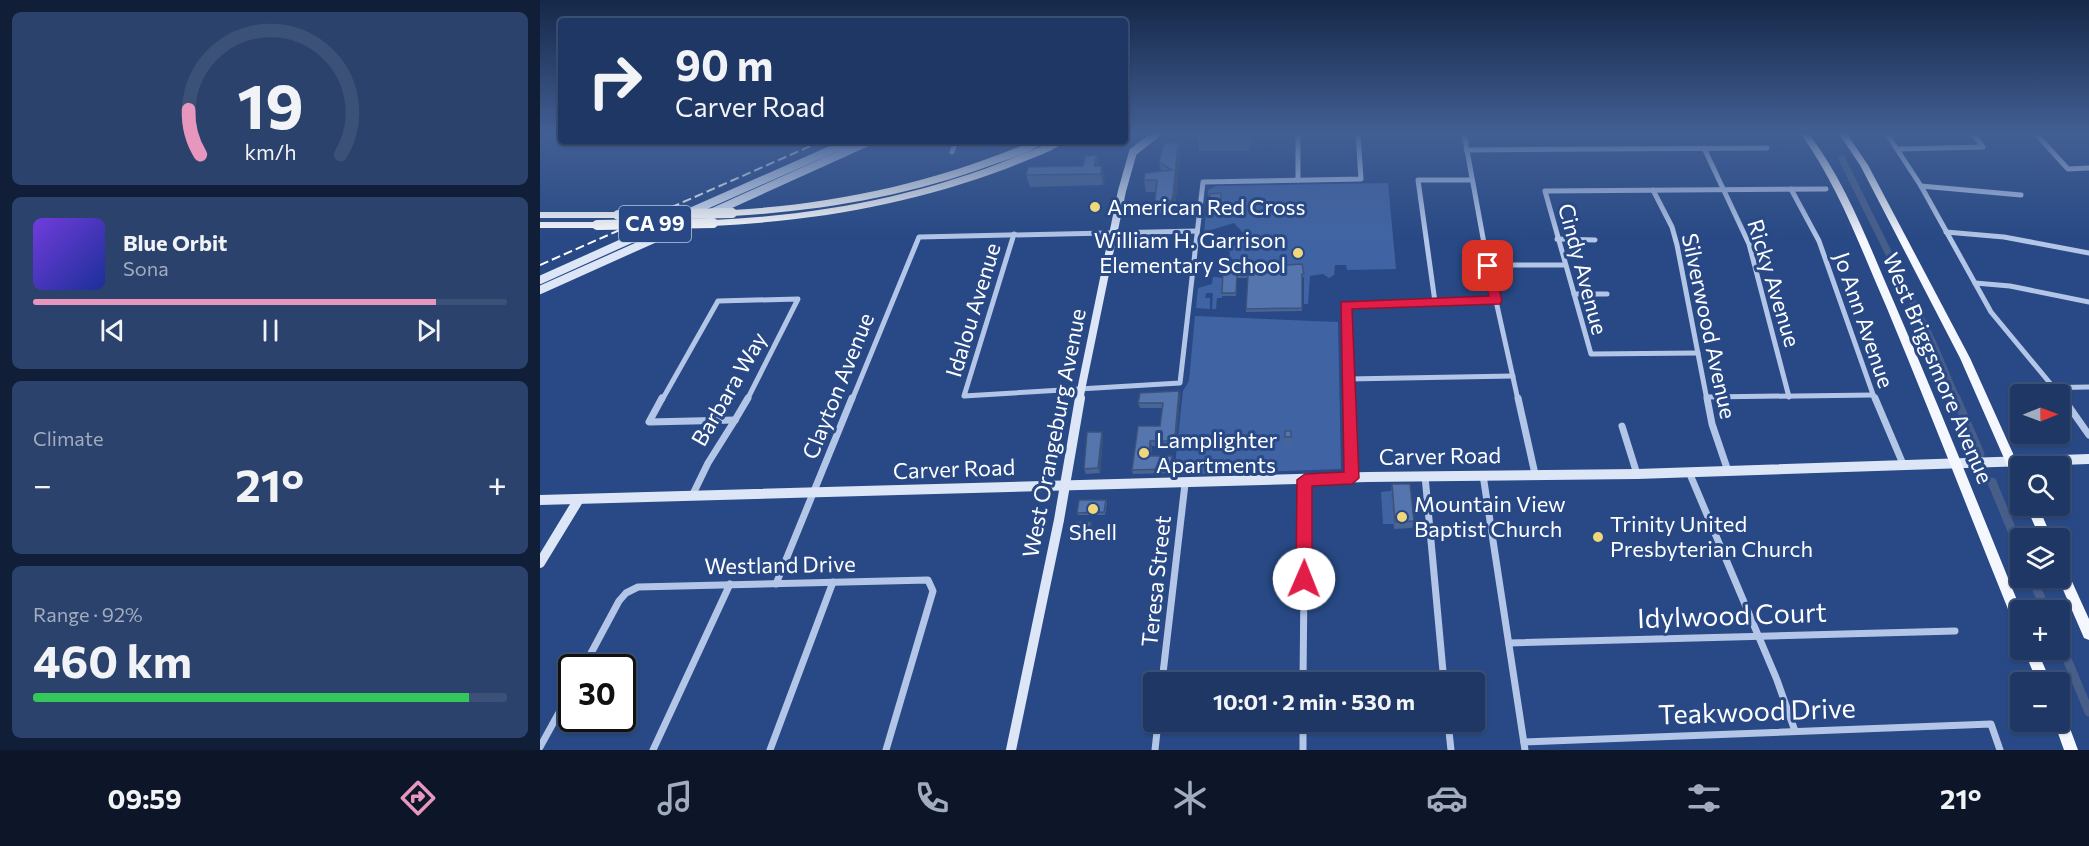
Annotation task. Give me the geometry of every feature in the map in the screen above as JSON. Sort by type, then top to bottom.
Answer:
[{"type":"highway","name":"CA 99","points":[[540,215],[732,213],[787,209],[864,197],[968,169]]},
{"type":"highway","name":"CA 99","points":[[540,225],[788,220],[864,207],[948,186],[995,169]]},
{"type":"main road","name":"West Briggsmore Avenue","points":[[1828,169],[1846,205],[1907,344],[2010,600]]},
{"type":"main road","name":"West Briggsmore Avenue","points":[[1866,169],[1965,358],[2010,457]]},
{"type":"main road","points":[[2069,588],[2089,634]]},
{"type":"main road","points":[[2065,732],[2072,750]]},
{"type":"street","points":[[540,280],[788,169]]},
{"type":"street","points":[[540,290],[808,169]]},
{"type":"street","name":"West Orangeburg Avenue","points":[[1011,750],[1081,390],[1127,169]]},
{"type":"street","points":[[1298,169],[1298,180]]},
{"type":"street","points":[[1081,390],[1180,383],[1203,182],[1361,179],[1360,169]]},
{"type":"street","points":[[1470,169],[1488,266],[1535,474]]},
{"type":"street","name":"Ricky Avenue","points":[[1714,169],[1749,244],[1789,397]]},
{"type":"street","points":[[1911,169],[1999,324],[2052,384]]},
{"type":"street","points":[[1435,302],[1418,180],[1472,180]]},
{"type":"street","points":[[1921,186],[2021,195]]},
{"type":"street","name":"Jo Ann Avenue","points":[[1791,189],[1819,241],[1873,394],[1903,464]]},
{"type":"street","points":[[1653,190],[1826,189]]},
{"type":"street","name":"Cindy Avenue","points":[[1653,190],[1545,192],[1591,354],[1698,353]]},
{"type":"street","name":"Silverwood Avenue","points":[[1653,190],[1675,236],[1712,424],[1728,471]]},
{"type":"street","points":[[1014,234],[1197,231]]},
{"type":"street","points":[[1946,232],[2004,237],[2089,253]]},
{"type":"street","name":"Clayton Avenue","points":[[776,584],[919,237],[1014,234]]},
{"type":"street","name":"Idalou Avenue","points":[[1014,234],[964,396],[1081,390]]},
{"type":"street","points":[[1557,239],[1595,240]]},
{"type":"street","points":[[1488,266],[1564,265]]},
{"type":"street","points":[[1975,283],[2010,286],[2089,302]]},
{"type":"street","points":[[1574,294],[1607,294]]},
{"type":"street","name":"Barbara Way","points":[[692,496],[708,463],[735,420],[751,394],[798,299],[718,301],[649,422],[735,420]]},
{"type":"street","points":[[1352,478],[1345,305],[1496,301]]},
{"type":"street","points":[[1348,379],[1514,376]]},
{"type":"street","points":[[2070,387],[2089,387]]},
{"type":"street","points":[[1707,397],[1873,394]]},
{"type":"street","points":[[2070,408],[2089,435]]},
{"type":"street","points":[[1622,426],[1637,474]]},
{"type":"street","name":"Carver Road","points":[[2070,459],[2089,459]]},
{"type":"street","name":"Carver Road","points":[[540,500],[1425,476],[1637,474],[2010,461]]},
{"type":"street","points":[[1689,472],[1795,731]]},
{"type":"street","points":[[1483,475],[1525,746]]},
{"type":"street","points":[[1425,476],[1443,672]]},
{"type":"street","points":[[1304,672],[1305,480]]},
{"type":"street","name":"Teresa Street","points":[[1163,672],[1185,484]]},
{"type":"street","points":[[540,562],[579,499]]},
{"type":"street","name":"Westland Drive","points":[[591,654],[619,601],[630,591],[643,586],[923,579],[932,583],[933,591],[886,750]]},
{"type":"street","points":[[770,750],[833,582]]},
{"type":"street","points":[[653,750],[730,584]]},
{"type":"street","name":"Idylwood Court","points":[[1509,643],[1955,631]]},
{"type":"street","points":[[540,747],[558,714]]},
{"type":"street","name":"Teakwood Drive","points":[[1525,746],[1795,731],[1991,724],[2000,750]]},
{"type":"street","points":[[1155,750],[1157,732]]},
{"type":"street","points":[[1303,732],[1303,750]]},
{"type":"street","points":[[1449,732],[1451,750]]},
{"type":"shaded area","points":[[1388,183],[1396,269],[1347,270],[1346,265],[1335,265],[1334,275],[1329,278],[1323,274],[1310,276],[1308,304],[1304,304],[1304,271],[1232,269],[1234,259],[1229,259],[1230,252],[1225,250],[1226,247],[1232,248],[1245,235],[1234,223],[1204,232],[1206,213],[1209,213],[1209,217],[1219,217],[1221,197],[1208,196],[1208,190],[1216,186]]},
{"type":"shaded area","points":[[1213,277],[1224,278],[1222,298],[1217,298],[1216,309],[1212,309],[1213,293],[1206,293],[1205,298],[1210,298],[1210,309],[1196,308],[1198,288],[1212,284]]},
{"type":"shaded area","points":[[1195,316],[1338,322],[1341,469],[1174,475],[1183,391],[1189,381]]},
{"type":"shaded area","points":[[1391,491],[1394,524],[1383,524],[1381,492]]},
{"type":"building","points":[[1028,169],[1102,169],[1101,174],[1026,175]]},
{"type":"building","points":[[1170,169],[1176,169],[1171,201],[1155,201],[1157,180],[1144,180],[1145,173],[1172,170]]},
{"type":"building","points":[[1221,193],[1219,214],[1208,214],[1210,194]]},
{"type":"building","name":"William H. Garrison Elementary School","points":[[1302,264],[1304,274],[1302,274],[1302,308],[1246,309],[1248,275],[1237,275],[1236,293],[1222,293],[1223,269],[1250,268],[1250,265],[1259,265],[1259,269],[1272,269],[1272,266]]},
{"type":"building","points":[[1179,391],[1174,441],[1150,441],[1149,456],[1172,456],[1171,469],[1132,470],[1138,426],[1160,426],[1163,403],[1138,403],[1140,393]]},
{"type":"building","points":[[1285,431],[1291,431],[1291,437],[1285,437]]},
{"type":"building","name":"Lamplighter Apartments","points":[[1087,432],[1102,432],[1098,468],[1084,469]]},
{"type":"building","name":"Mountain View Baptist Church","points":[[1392,484],[1410,484],[1414,521],[1395,522]]},
{"type":"building","name":"Shell","points":[[1079,500],[1106,500],[1104,512],[1077,513]]},
{"type":"building","points":[[1076,522],[1091,522],[1088,535],[1074,535]]},
{"type":"waterway","points":[[1847,169],[1933,343],[1957,400]]},
{"type":"waterway","points":[[1956,398],[1980,454]]},
{"type":"waterway","points":[[1992,482],[2011,528]]},
{"type":"waterway","points":[[2036,588],[2042,600]]},
{"type":"waterway","points":[[2067,660],[2089,712]]},
{"type":"railway","points":[[540,265],[758,169]]},
{"type":"place","name":"American Red Cross","points":[[1095,207]]},
{"type":"place","name":"William H. Garrison Elementary School","points":[[1298,253]]},
{"type":"place","name":"Lamplighter Apartments","points":[[1144,453]]},
{"type":"place","name":"Shell","points":[[1093,509]]},
{"type":"place","name":"Mountain View Baptist Church","points":[[1402,517]]},
{"type":"place","name":"Trinity United Presbyterian Church","points":[[1598,537]]},
{"type":"route","points":[[1304,579],[1305,480],[1352,478],[1345,305],[1496,301],[1488,266]]}]
